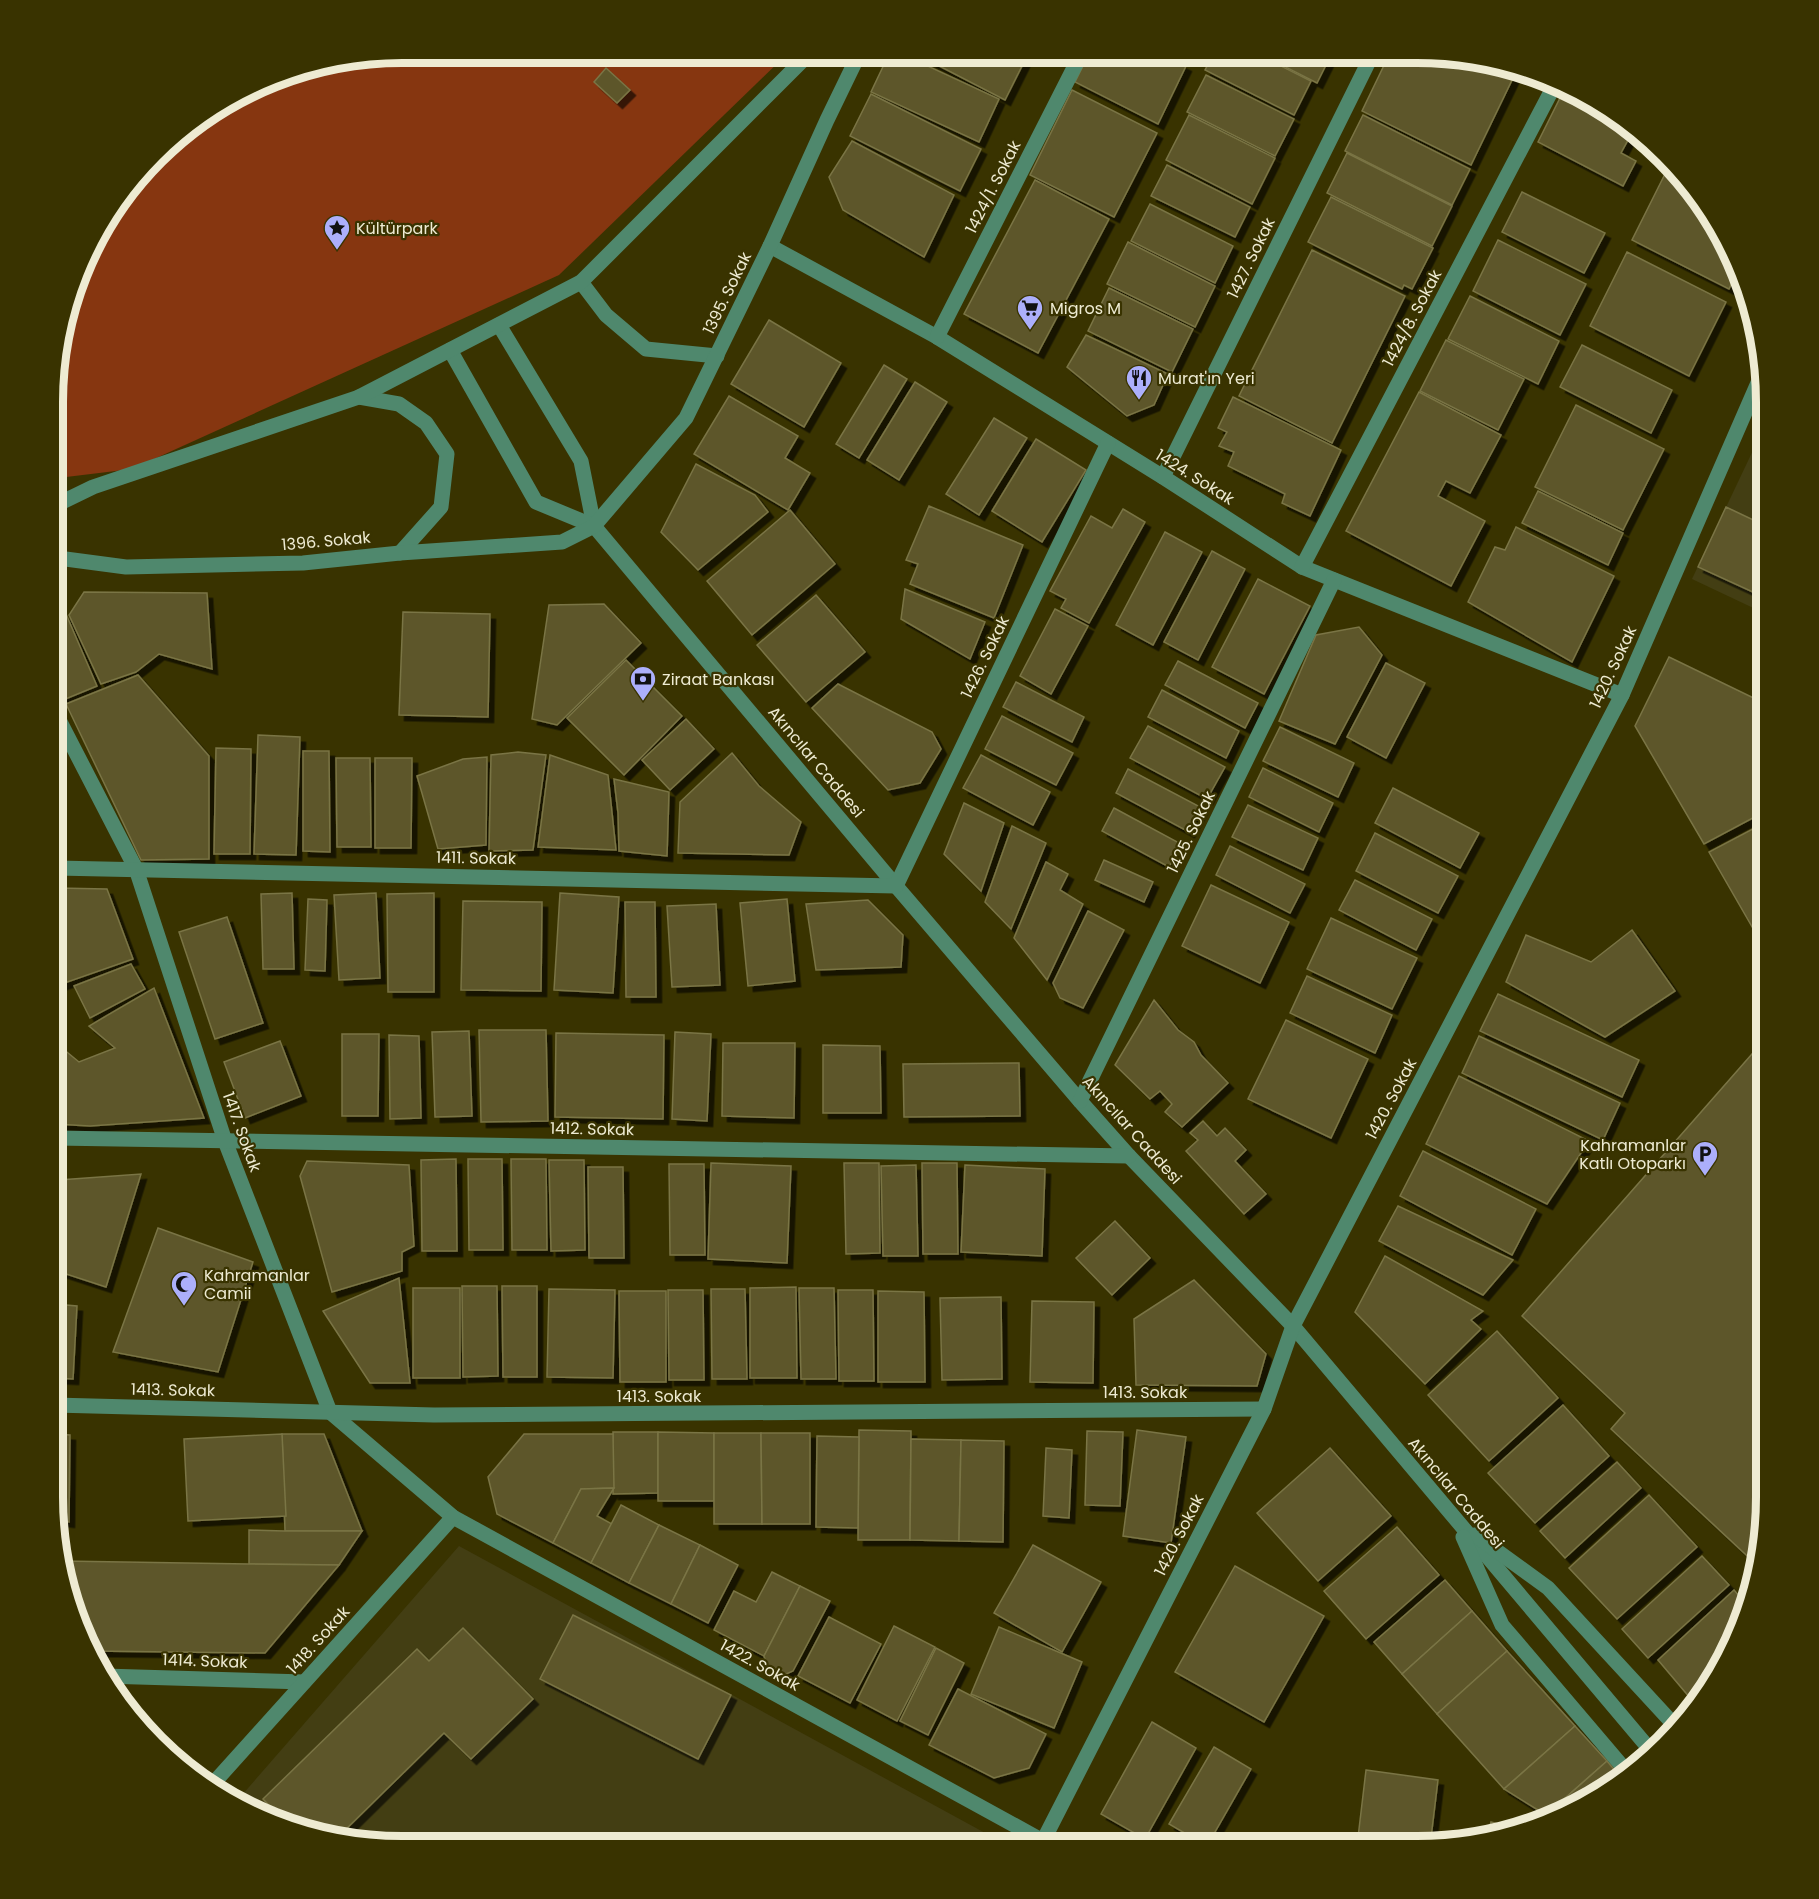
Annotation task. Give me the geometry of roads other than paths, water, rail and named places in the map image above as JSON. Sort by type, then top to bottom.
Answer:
[{"type":"street","points":[[63,502],[93,487],[359,397],[581,282],[800,63]]},
{"type":"street","name":"1395. Sokak","points":[[594,526],[686,418],[770,246],[826,120],[854,63]]},
{"type":"street","name":"1424/1. Sokak","points":[[937,337],[1076,63]]},
{"type":"street","name":"1427. Sokak","points":[[1163,477],[1367,63]]},
{"type":"street","name":"1424/8. Sokak","points":[[1302,567],[1551,91]]},
{"type":"street","name":"1424. Sokak","points":[[770,246],[937,337],[1163,477],[1302,567],[1622,695]]},
{"type":"street","points":[[581,282],[606,315],[646,349],[717,356]]},
{"type":"street","points":[[499,324],[581,461],[594,526]]},
{"type":"street","points":[[450,350],[536,502],[594,526]]},
{"type":"street","name":"1420. Sokak","points":[[1050,1836],[1264,1409],[1293,1326],[1622,695],[1755,389]]},
{"type":"street","points":[[359,397],[399,404],[426,423],[447,454],[441,507],[400,553]]},
{"type":"street","name":"1426. Sokak","points":[[896,885],[1108,443]]},
{"type":"street","name":"1396. Sokak","points":[[63,558],[138,566],[303,563],[400,553],[562,542],[594,526]]},
{"type":"street","name":"Akıncılar Caddesi","points":[[594,526],[1080,1101],[1129,1156],[1293,1326],[1647,1746]]},
{"type":"street","name":"1425. Sokak","points":[[1080,1101],[1334,580]]},
{"type":"street","name":"1417. Sokak","points":[[63,728],[136,869],[225,1141],[330,1412],[453,1517]]},
{"type":"street","name":"1411. Sokak","points":[[63,868],[896,885]]},
{"type":"street","name":"1412. Sokak","points":[[63,1138],[1129,1156]]},
{"type":"street","name":"1413. Sokak","points":[[63,1404],[434,1415],[1264,1409]]},
{"type":"street","name":"1422. Sokak","points":[[453,1517],[1031,1836]]},
{"type":"street","name":"1418. Sokak","points":[[216,1781],[453,1517]]},
{"type":"street","points":[[1455,1521],[1548,1588],[1671,1722]]},
{"type":"street","points":[[1455,1521],[1502,1625],[1623,1767]]},
{"type":"street","name":"1414. Sokak","points":[[114,1676],[304,1682]]},
{"type":"place","name":"Kültürpark","points":[[337,251]]},
{"type":"place","name":"Migros M","points":[[1030,331]]},
{"type":"place","name":"Murat'ın Yeri","points":[[1139,401]]},
{"type":"place","name":"Ziraat Bankası","points":[[643,702]]},
{"type":"place","name":"Kahramanlar Katlı Otoparkı","points":[[1705,1177]]},
{"type":"place","name":"Kahramanlar Camii","points":[[184,1307]]}]
